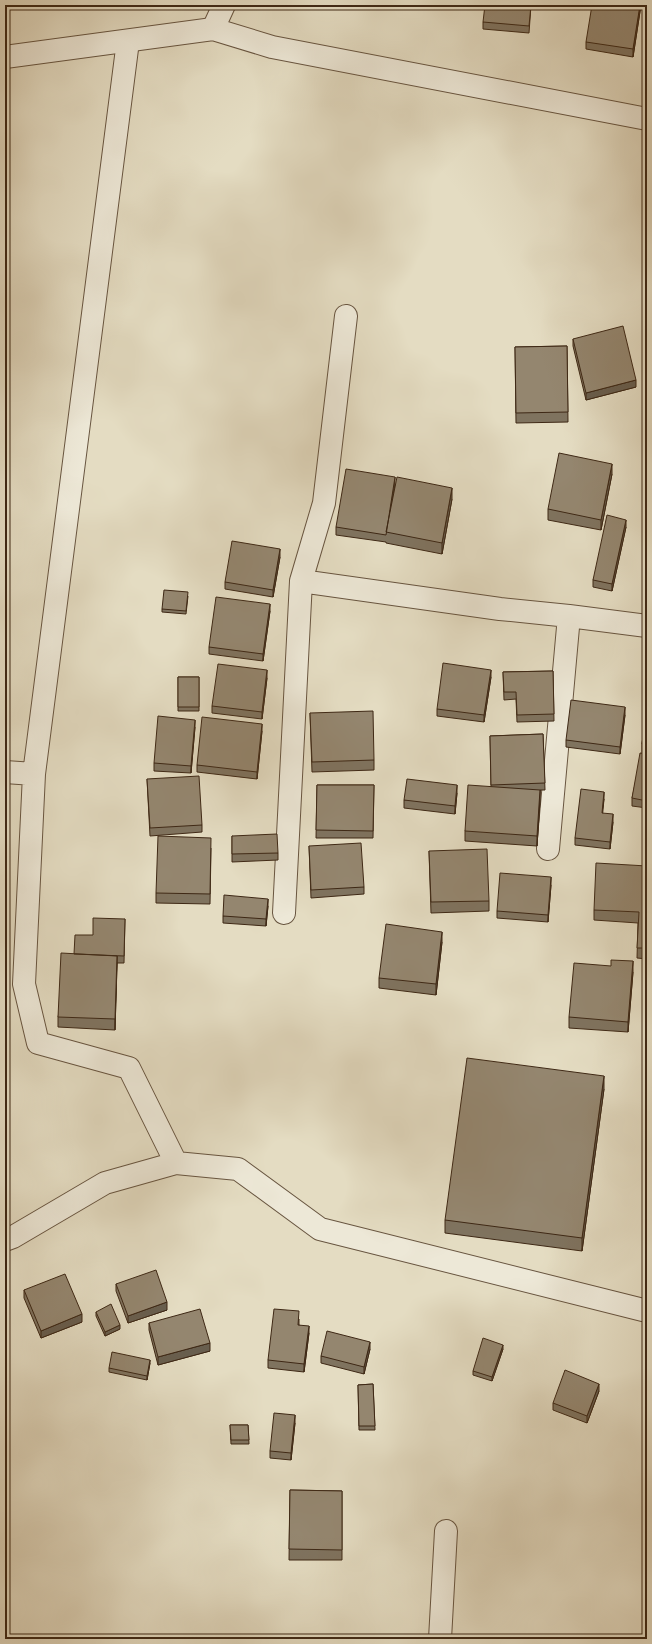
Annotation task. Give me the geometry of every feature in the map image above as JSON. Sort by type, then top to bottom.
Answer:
[{"type":"street","points":[[213,29],[224,5]]},
{"type":"street","points":[[5,57],[213,29],[272,47],[647,120]]},
{"type":"street","points":[[128,41],[34,774],[24,984],[38,1043],[128,1068],[176,1163]]},
{"type":"street","points":[[284,913],[301,581],[324,503],[346,316]]},
{"type":"street","points":[[301,581],[500,609],[647,626]]},
{"type":"street","points":[[548,849],[569,616]]},
{"type":"street","points":[[5,772],[34,774]]},
{"type":"street","points":[[5,1240],[13,1237],[105,1183],[176,1163],[238,1169],[320,1229],[647,1311]]},
{"type":"street","points":[[440,1639],[446,1531]]},
{"type":"building","points":[[485,5],[531,5],[529,26],[483,22]]},
{"type":"building","points":[[592,5],[640,5],[633,49],[586,42]]},
{"type":"building","points":[[623,326],[636,380],[586,393],[573,339]]},
{"type":"building","points":[[567,346],[568,412],[516,413],[515,347]]},
{"type":"building","points":[[644,386],[647,386],[647,424],[644,424]]},
{"type":"building","points":[[559,453],[612,464],[601,520],[548,509]]},
{"type":"building","points":[[346,469],[395,477],[386,535],[336,527]]},
{"type":"building","points":[[397,477],[452,488],[442,543],[386,532]]},
{"type":"building","points":[[607,515],[626,520],[612,584],[593,580]]},
{"type":"building","points":[[232,541],[280,549],[273,590],[225,582]]},
{"type":"building","points":[[164,590],[188,592],[186,611],[162,609]]},
{"type":"building","points":[[216,597],[270,604],[263,654],[209,647]]},
{"type":"building","points":[[443,663],[491,670],[484,715],[437,709]]},
{"type":"building","points":[[218,664],[267,670],[262,712],[212,706]]},
{"type":"building","points":[[553,671],[554,714],[517,715],[516,692],[504,692],[503,672]]},
{"type":"building","points":[[178,677],[199,677],[199,707],[178,707]]},
{"type":"building","points":[[571,700],[625,707],[620,747],[566,740]]},
{"type":"building","points":[[647,703],[647,745],[642,744]]},
{"type":"building","points":[[373,711],[374,760],[312,762],[310,713]]},
{"type":"building","points":[[158,716],[195,720],[191,766],[154,763]]},
{"type":"building","points":[[202,717],[262,724],[257,772],[197,765]]},
{"type":"building","points":[[543,734],[545,783],[491,785],[490,736]]},
{"type":"building","points":[[640,753],[647,754],[647,801],[632,798]]},
{"type":"building","points":[[199,776],[202,825],[150,828],[147,779]]},
{"type":"building","points":[[407,779],[457,785],[455,806],[404,800]]},
{"type":"building","points":[[317,785],[374,785],[373,831],[316,830]]},
{"type":"building","points":[[468,785],[540,790],[537,836],[465,831]]},
{"type":"building","points":[[581,789],[604,792],[602,813],[613,814],[610,842],[575,838]]},
{"type":"building","points":[[277,834],[278,853],[232,854],[232,836]]},
{"type":"building","points":[[158,836],[211,838],[210,894],[156,893]]},
{"type":"building","points":[[361,843],[364,887],[311,890],[309,846]]},
{"type":"building","points":[[487,849],[489,901],[431,902],[429,851]]},
{"type":"building","points":[[596,863],[647,866],[647,948],[637,948],[639,912],[594,910]]},
{"type":"building","points":[[500,873],[551,877],[548,915],[497,911]]},
{"type":"building","points":[[224,895],[268,899],[266,919],[223,916]]},
{"type":"building","points":[[93,918],[125,919],[124,956],[74,954],[75,935],[93,935]]},
{"type":"building","points":[[386,924],[442,932],[436,984],[379,978]]},
{"type":"building","points":[[61,953],[117,956],[115,1019],[58,1017]]},
{"type":"building","points":[[611,960],[633,961],[628,1022],[569,1017],[574,963],[611,966]]},
{"type":"building","points":[[467,1058],[604,1076],[582,1238],[445,1220]]},
{"type":"building","points":[[5,1061],[8,1070],[5,1070]]},
{"type":"building","points":[[156,1270],[167,1302],[128,1316],[116,1284]]},
{"type":"building","points":[[65,1274],[82,1314],[41,1331],[24,1290]]},
{"type":"building","points":[[111,1304],[120,1325],[105,1332],[96,1312]]},
{"type":"building","points":[[200,1309],[210,1343],[158,1357],[149,1323]]},
{"type":"building","points":[[274,1309],[299,1311],[298,1325],[309,1326],[304,1364],[268,1360]]},
{"type":"building","points":[[327,1331],[370,1342],[364,1367],[321,1356]]},
{"type":"building","points":[[483,1338],[503,1345],[492,1377],[473,1371]]},
{"type":"building","points":[[112,1352],[150,1360],[147,1376],[109,1368]]},
{"type":"building","points":[[565,1370],[599,1384],[587,1416],[553,1403]]},
{"type":"building","points":[[373,1384],[375,1426],[359,1426],[358,1385]]},
{"type":"building","points":[[274,1413],[295,1415],[291,1453],[270,1451]]},
{"type":"building","points":[[230,1425],[248,1425],[249,1440],[231,1440]]},
{"type":"building","points":[[290,1490],[342,1491],[342,1550],[289,1549]]}]
